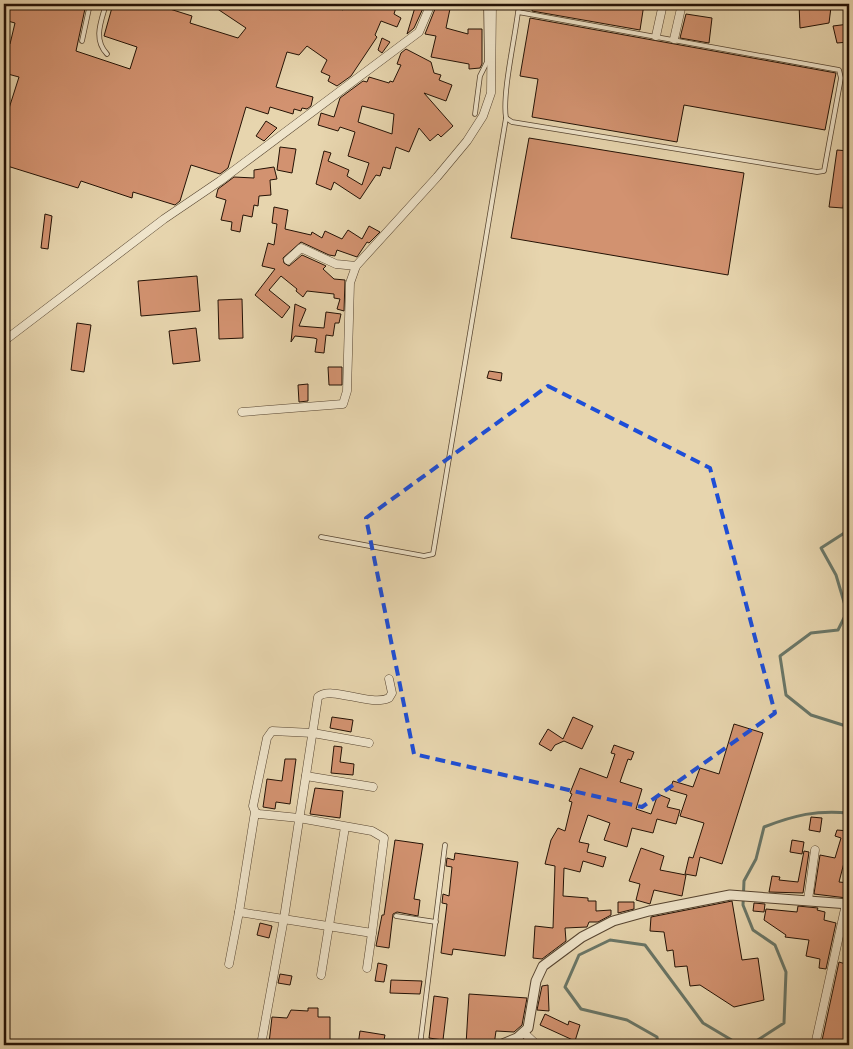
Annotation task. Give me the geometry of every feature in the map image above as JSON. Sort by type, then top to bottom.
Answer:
[{"type":"street","points":[[4,341],[147,232],[220,181],[419,32],[431,4]]},
{"type":"street","points":[[242,412],[343,404],[347,391],[350,283],[356,266],[437,177],[467,141],[483,116],[491,93],[492,4]]},
{"type":"street","points":[[656,36],[663,4]]},
{"type":"street","points":[[674,39],[682,4]]},
{"type":"street","points":[[288,260],[301,248],[336,264],[356,266]]},
{"type":"street","points":[[261,1045],[284,918],[317,700],[320,694],[326,693],[375,701],[385,700],[390,698],[392,693],[389,679]]},
{"type":"street","points":[[229,964],[255,812],[253,806],[269,734],[277,730],[313,733],[369,743]]},
{"type":"street","points":[[306,776],[374,787]]},
{"type":"street","points":[[255,812],[372,831],[384,839],[367,968]]},
{"type":"street","points":[[321,975],[345,827]]},
{"type":"street","points":[[808,900],[815,850]]},
{"type":"street","points":[[500,1045],[524,1033],[530,1020],[539,973],[548,960],[562,949],[602,926],[627,916],[730,895],[750,895],[848,904],[815,1045]]},
{"type":"street","points":[[239,912],[372,933]]},
{"type":"street","points":[[524,1033],[537,1045]]},
{"type":"street","points":[[238,1045],[253,1045]]},
{"type":"lane","points":[[82,41],[90,4]]},
{"type":"lane","points":[[106,4],[98,39],[100,47],[107,54]]},
{"type":"lane","points":[[475,114],[480,76],[487,62],[486,4]]},
{"type":"lane","points":[[321,538],[424,556],[433,554],[506,118],[504,110],[520,4]]},
{"type":"lane","points":[[506,118],[512,122],[807,170],[824,170],[841,78],[839,70],[518,12]]},
{"type":"lane","points":[[420,1045],[445,845]]},
{"type":"lane","points":[[396,916],[436,922]]},
{"type":"highlighted area","points":[[548,386],[710,468],[775,713],[642,807],[414,754],[366,518]]},
{"type":"building","points":[[4,4],[86,4],[76,51],[130,69],[137,47],[104,36],[113,4],[154,4],[192,16],[190,23],[238,38],[246,28],[210,4],[330,4],[343,10],[345,4],[397,4],[394,14],[401,18],[397,27],[381,21],[375,35],[377,37],[351,76],[337,86],[328,81],[330,76],[321,72],[327,60],[307,46],[299,55],[287,52],[276,87],[313,97],[311,106],[307,109],[302,108],[301,111],[294,109],[293,114],[270,107],[268,114],[246,107],[228,168],[220,174],[191,165],[180,201],[175,205],[133,192],[132,198],[81,181],[78,188],[4,165],[4,124],[19,77],[4,73],[4,42],[10,44],[15,23],[4,20]]},
{"type":"building","points":[[416,4],[425,4],[414,28],[407,34]]},
{"type":"building","points":[[437,4],[451,4],[446,28],[468,34],[468,29],[482,29],[482,64],[480,68],[469,69],[469,64],[431,57],[436,36],[425,34]]},
{"type":"building","points":[[533,4],[644,4],[640,30],[532,11]]},
{"type":"building","points":[[799,4],[831,7],[829,23],[800,28]]},
{"type":"building","points":[[686,14],[712,18],[709,43],[680,38]]},
{"type":"building","points":[[530,18],[836,73],[825,130],[684,105],[677,142],[532,117],[538,79],[520,76]]},
{"type":"building","points":[[849,24],[849,42],[837,43],[833,26]]},
{"type":"building","points":[[382,38],[390,42],[382,53],[378,50]]},
{"type":"building","points":[[406,49],[431,62],[434,73],[441,75],[439,80],[452,85],[446,101],[424,93],[453,126],[441,137],[438,134],[430,141],[419,128],[409,152],[396,147],[390,169],[383,167],[380,176],[376,175],[360,199],[334,182],[331,190],[316,184],[324,151],[331,153],[328,161],[349,170],[347,176],[362,185],[369,163],[348,156],[355,132],[340,127],[338,131],[318,125],[321,113],[334,117],[340,98],[363,81],[367,82],[369,77],[389,83],[390,81],[393,82],[401,65],[397,64],[401,53]],"holes":[[[362,106],[394,114],[392,134],[358,122]]]},
{"type":"building","points":[[266,121],[277,128],[264,141],[256,136]]},
{"type":"building","points":[[529,138],[744,173],[728,275],[511,238]]},
{"type":"building","points":[[280,147],[296,149],[292,173],[277,170]]},
{"type":"building","points":[[837,150],[849,151],[843,208],[829,207]]},
{"type":"building","points":[[274,167],[277,179],[270,180],[271,195],[259,196],[258,206],[254,205],[252,217],[243,215],[240,232],[231,230],[232,222],[221,220],[226,200],[216,197],[218,189],[234,177],[254,178],[254,170]]},
{"type":"building","points":[[274,207],[288,210],[285,229],[311,235],[312,232],[322,238],[325,231],[342,239],[348,230],[362,239],[369,226],[380,232],[369,243],[367,242],[357,257],[337,250],[335,256],[329,255],[301,242],[283,258],[284,263],[289,266],[302,255],[326,266],[323,269],[334,279],[345,280],[344,311],[337,309],[340,299],[334,298],[334,294],[307,291],[303,297],[296,291],[297,289],[281,276],[269,290],[290,307],[282,318],[255,295],[275,269],[262,266],[268,243],[274,245],[277,224],[272,223]]},
{"type":"building","points":[[45,214],[52,216],[48,249],[41,248]]},
{"type":"building","points":[[197,276],[200,311],[141,316],[138,281]]},
{"type":"building","points":[[242,299],[243,338],[219,339],[218,300]]},
{"type":"building","points":[[295,304],[306,309],[299,326],[324,328],[326,312],[341,314],[339,323],[335,323],[333,336],[326,335],[324,353],[315,352],[317,339],[314,338],[295,336],[291,342]]},
{"type":"building","points":[[77,323],[91,325],[84,372],[71,370]]},
{"type":"building","points":[[196,328],[200,361],[173,364],[169,331]]},
{"type":"building","points":[[328,367],[342,367],[342,385],[329,385]]},
{"type":"building","points":[[489,371],[502,373],[501,381],[487,378]]},
{"type":"building","points":[[308,384],[308,401],[299,402],[298,385]]},
{"type":"building","points":[[332,717],[353,720],[351,732],[330,728]]},
{"type":"building","points":[[573,717],[593,726],[582,749],[564,741],[555,745],[551,751],[539,744],[548,729],[563,739]]},
{"type":"building","points":[[734,724],[763,733],[722,864],[700,857],[696,876],[685,874],[689,857],[693,858],[704,823],[680,816],[687,795],[670,790],[673,781],[693,787],[700,768],[719,774]]},
{"type":"building","points":[[614,745],[634,752],[631,760],[628,759],[620,782],[642,789],[636,809],[651,814],[658,794],[670,799],[667,807],[680,810],[676,824],[657,819],[653,833],[632,828],[627,847],[604,840],[610,823],[588,815],[579,842],[589,844],[587,852],[606,857],[603,867],[583,861],[580,872],[564,868],[563,896],[588,898],[588,901],[596,901],[596,911],[611,910],[611,915],[598,922],[589,922],[587,927],[565,928],[566,941],[542,959],[533,958],[535,926],[553,928],[555,866],[545,864],[551,840],[558,828],[565,831],[572,802],[569,801],[572,794],[570,793],[580,768],[607,778],[615,754],[611,753]]},
{"type":"building","points":[[334,746],[342,747],[340,762],[354,764],[353,775],[331,773]]},
{"type":"building","points":[[285,759],[296,759],[290,804],[276,802],[275,809],[263,807],[267,779],[282,781]]},
{"type":"building","points":[[315,788],[343,791],[340,818],[310,814]]},
{"type":"building","points":[[811,817],[822,818],[820,832],[809,830]]},
{"type":"building","points":[[837,830],[849,831],[849,856],[846,855],[839,882],[849,883],[847,898],[814,894],[820,855],[835,858],[841,838],[835,836]]},
{"type":"building","points":[[395,840],[423,844],[414,899],[420,900],[418,916],[397,912],[393,914],[389,948],[376,946],[382,915],[384,915]]},
{"type":"building","points":[[792,840],[804,842],[802,854],[790,852]]},
{"type":"building","points":[[641,848],[664,856],[660,870],[686,875],[682,896],[654,890],[650,904],[636,900],[640,884],[629,881]]},
{"type":"building","points":[[804,851],[809,852],[803,893],[769,892],[772,876],[780,877],[779,880],[798,882]]},
{"type":"building","points":[[455,853],[518,862],[505,956],[453,949],[452,955],[441,953],[447,904],[442,903],[443,894],[449,896],[452,867],[446,866],[447,858],[454,860]]},
{"type":"building","points":[[732,901],[742,960],[758,958],[764,1000],[734,1007],[700,985],[690,986],[687,966],[675,967],[673,950],[667,951],[664,932],[650,931],[651,917]]},
{"type":"building","points":[[618,902],[634,902],[634,909],[618,913]]},
{"type":"building","points":[[754,903],[765,904],[764,912],[753,911]]},
{"type":"building","points":[[798,906],[818,908],[817,910],[825,912],[824,920],[836,923],[826,969],[819,968],[820,959],[806,956],[809,940],[785,937],[786,935],[764,920],[766,909],[797,912]]},
{"type":"building","points":[[260,923],[272,926],[269,938],[257,935]]},
{"type":"building","points":[[839,962],[849,965],[847,981],[849,982],[849,1045],[836,1042],[835,1045],[821,1045]]},
{"type":"building","points":[[378,963],[387,965],[384,982],[375,981]]},
{"type":"building","points":[[280,974],[292,976],[290,985],[278,983]]},
{"type":"building","points":[[391,980],[422,981],[420,994],[390,993]]},
{"type":"building","points":[[548,985],[549,1011],[537,1010],[542,986]]},
{"type":"building","points":[[469,994],[527,998],[522,1025],[514,1032],[496,1031],[494,1045],[466,1045]]},
{"type":"building","points":[[434,996],[448,998],[443,1040],[429,1038]]},
{"type":"building","points":[[308,1008],[318,1008],[318,1017],[330,1017],[330,1041],[319,1041],[319,1045],[269,1043],[272,1017],[287,1018],[291,1010],[308,1011]]},
{"type":"building","points":[[545,1014],[568,1025],[569,1021],[580,1025],[575,1041],[540,1025]]},
{"type":"building","points":[[360,1031],[385,1035],[383,1045],[358,1045]]},
{"type":"waterway","points":[[849,530],[821,548],[836,575],[847,612],[838,630],[811,633],[780,656],[786,695],[811,715],[846,726],[849,729]]},
{"type":"waterway","points":[[750,1045],[784,1023],[786,972],[775,945],[753,930],[743,905],[744,881],[756,859],[764,827],[806,814],[826,812],[849,813]]},
{"type":"waterway","points":[[658,1045],[657,1037],[627,1020],[581,1009],[565,987],[579,955],[610,940],[645,945],[703,1023],[740,1045]]}]
